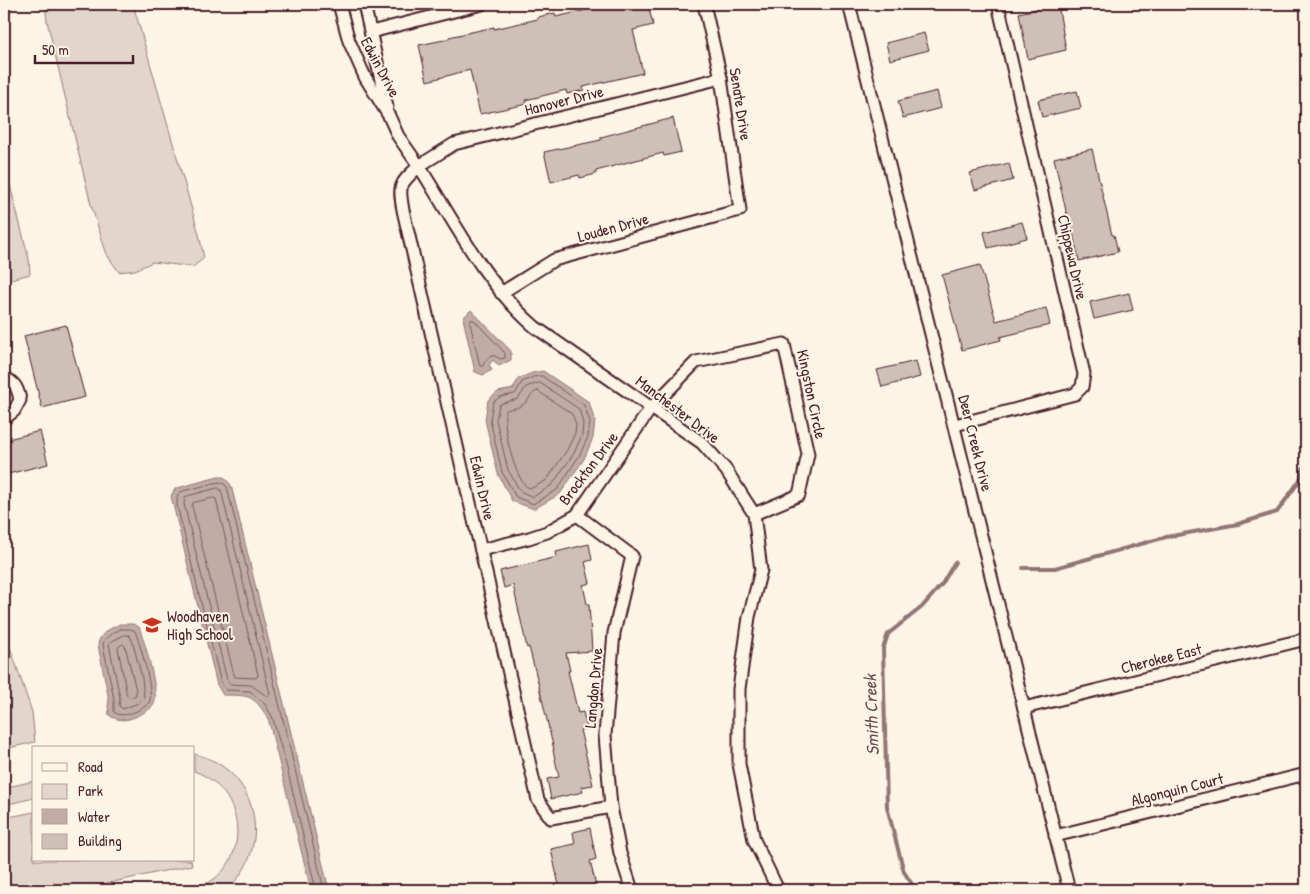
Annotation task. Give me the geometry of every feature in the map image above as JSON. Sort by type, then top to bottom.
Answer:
[{"type":"street","name":"Edwin Drive","points":[[339,4],[349,41],[365,77],[389,116],[398,136],[419,166],[403,181],[400,195],[538,800],[551,818],[610,806]]},
{"type":"street","name":"Edwin Drive","points":[[364,4],[389,116]]},
{"type":"street","points":[[371,32],[482,4]]},
{"type":"street","name":"Senate Drive","points":[[704,4],[721,78],[740,210]]},
{"type":"street","name":"Deer Creek Drive","points":[[849,4],[1069,890]]},
{"type":"street","name":"Chippewa Drive","points":[[955,425],[1075,394],[1082,387],[1084,374],[998,4]]},
{"type":"street","name":"Hanover Drive","points":[[419,166],[454,144],[721,78]]},
{"type":"street","name":"Manchester Drive","points":[[419,166],[490,277],[518,312],[534,327],[702,443],[726,470],[754,514],[761,570],[749,617],[739,690],[739,764],[754,840],[778,890]]},
{"type":"street","name":"Louden Drive","points":[[501,293],[554,260],[740,210]]},
{"type":"street","name":"Kingston Circle","points":[[651,408],[696,362],[784,344],[808,454],[799,495],[754,514]]},
{"type":"street","points":[[4,378],[10,380],[18,388],[20,400],[14,411],[4,419]]},
{"type":"street","name":"Brockton Drive","points":[[481,550],[547,532],[577,515],[651,408]]},
{"type":"street","name":"Langdon Drive","points":[[577,515],[632,556],[614,633],[605,735],[610,806],[620,853],[632,890]]},
{"type":"street","name":"Cherokee East","points":[[1024,708],[1306,639]]},
{"type":"street","name":"Algonquin Court","points":[[1055,836],[1306,774]]},
{"type":"green space","points":[[45,4],[133,4],[199,234],[204,258],[193,267],[153,262],[135,270],[119,272],[107,255],[91,205],[47,21]]},
{"type":"green space","points":[[4,162],[29,259],[30,274],[4,281]]},
{"type":"green space","points":[[4,635],[8,641],[32,712],[35,742],[4,749]]},
{"type":"green space","points":[[195,754],[216,762],[233,775],[245,792],[252,811],[255,832],[251,853],[242,872],[227,890],[189,890],[210,882],[225,869],[234,852],[237,834],[235,814],[227,797],[213,782],[195,772]]},
{"type":"green space","points":[[32,781],[32,798],[4,805],[4,788]]},
{"type":"green space","points":[[32,812],[32,862],[191,862],[192,865],[76,890],[4,890],[4,818]]},
{"type":"water","points":[[471,310],[511,351],[511,360],[499,366],[493,360],[489,365],[492,370],[483,375],[475,372],[463,318]]},
{"type":"water","points":[[543,371],[589,402],[595,421],[593,438],[584,459],[560,494],[534,509],[512,501],[498,474],[485,420],[488,400],[498,392],[513,389],[518,379]]},
{"type":"water","points":[[224,477],[231,485],[329,890],[311,890],[268,718],[254,700],[244,696],[223,695],[217,685],[171,496],[175,489]]},
{"type":"water","points":[[120,624],[133,624],[139,627],[148,654],[155,689],[154,704],[151,708],[146,712],[125,720],[109,715],[109,700],[98,645],[103,634]]},
{"type":"building","points":[[598,4],[648,4],[653,25],[633,30],[643,73],[583,87],[584,90],[567,94],[566,90],[526,100],[527,104],[480,114],[470,70],[427,81],[419,45],[494,27],[494,29],[538,19],[538,17],[555,13],[556,17],[599,7]]},
{"type":"building","points":[[1058,4],[1066,50],[1028,59],[1019,13]]},
{"type":"building","points":[[924,33],[929,50],[890,60],[886,43]]},
{"type":"building","points":[[937,91],[941,108],[903,118],[898,101]]},
{"type":"building","points":[[1077,91],[1081,108],[1042,117],[1038,100]]},
{"type":"building","points":[[673,118],[681,152],[664,156],[663,153],[596,171],[596,174],[580,178],[579,175],[551,182],[544,152],[601,140],[601,137]]},
{"type":"building","points":[[1092,149],[1112,235],[1114,235],[1118,252],[1079,261],[1054,158]]},
{"type":"building","points":[[1009,163],[1013,180],[975,190],[970,173]]},
{"type":"building","points":[[1022,222],[1027,238],[988,248],[984,232]]},
{"type":"building","points":[[980,265],[996,321],[1046,308],[1050,325],[1000,337],[1001,340],[962,350],[942,275]]},
{"type":"building","points":[[1129,293],[1133,310],[1094,319],[1090,302]]},
{"type":"building","points":[[66,325],[85,397],[42,408],[24,336]]},
{"type":"building","points":[[916,361],[920,377],[882,387],[877,370]]},
{"type":"building","points":[[40,431],[48,464],[4,475],[4,440]]},
{"type":"building","points":[[589,544],[592,560],[585,562],[590,583],[583,585],[587,604],[589,604],[592,651],[566,653],[570,671],[568,671],[578,713],[583,712],[587,728],[580,730],[593,785],[581,787],[583,792],[551,799],[547,779],[559,777],[554,750],[529,647],[527,648],[513,585],[504,588],[500,571],[557,557],[556,552]]},
{"type":"building","points":[[590,828],[596,859],[590,861],[597,890],[560,890],[551,849],[575,844],[573,832]]},
{"type":"waterway","name":"Smith Creek","points":[[1023,568],[1055,568],[1166,537],[1238,524],[1277,512],[1300,480],[1306,459]]},
{"type":"waterway","name":"Smith Creek","points":[[916,890],[904,872],[887,807],[883,649],[888,634],[922,607],[942,584],[955,562]]},
{"type":"place","name":"Woodhaven High School","points":[[152,625]]}]
